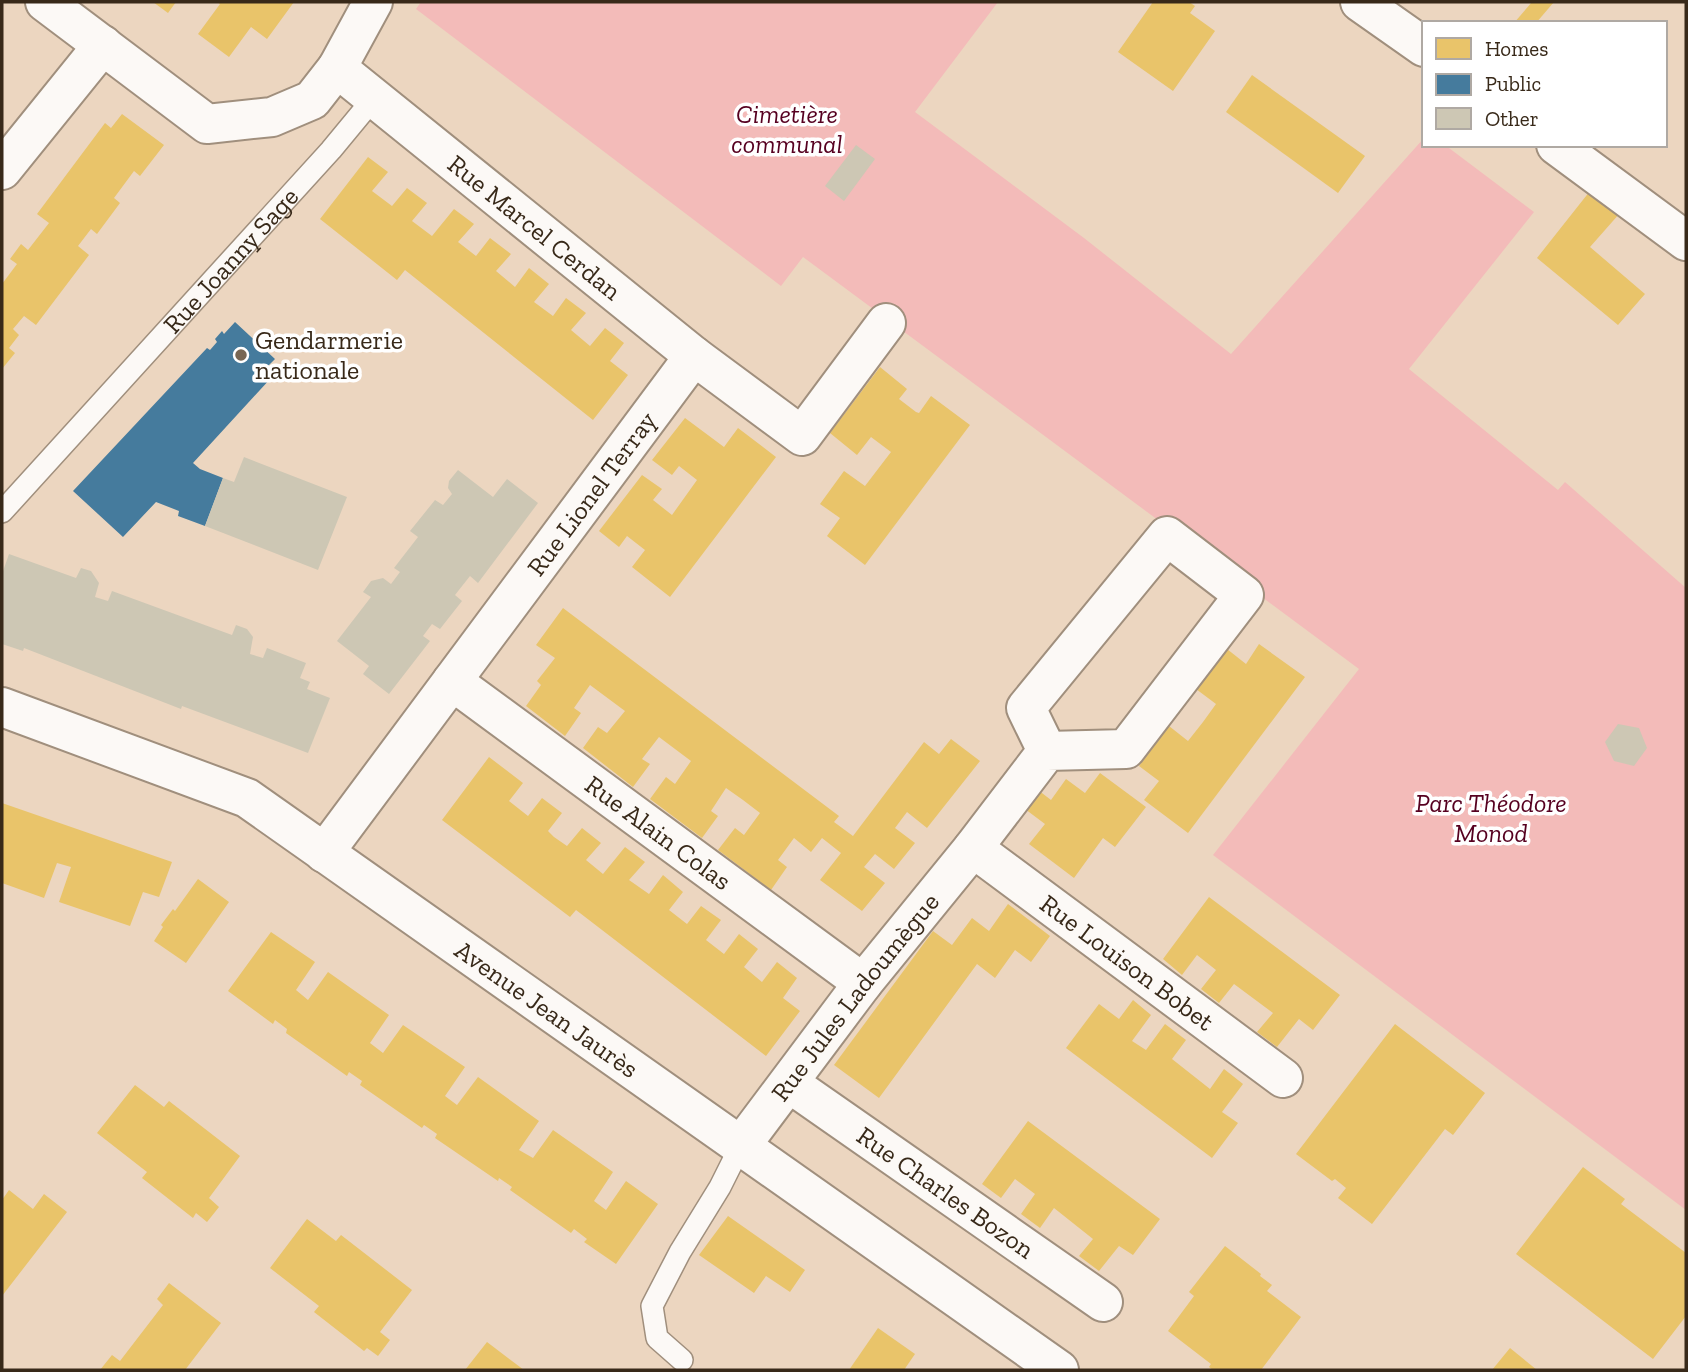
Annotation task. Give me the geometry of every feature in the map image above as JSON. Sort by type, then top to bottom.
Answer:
[{"type":"street","points":[[45,2],[207,124],[272,117],[312,100],[337,68],[373,2]]},
{"type":"street","points":[[1360,2],[1422,46]]},
{"type":"street","points":[[2,170],[103,45]]},
{"type":"street","points":[[337,68],[374,98]]},
{"type":"street","name":"Rue Marcel Cerdan","points":[[374,98],[694,356]]},
{"type":"street","points":[[1559,147],[1686,241]]},
{"type":"street","points":[[694,356],[802,436],[886,323]]},
{"type":"street","name":"Rue Lionel Terray","points":[[324,853],[694,356]]},
{"type":"street","points":[[1167,536],[1244,595],[1126,749],[1047,751],[1026,708],[1167,536]]},
{"type":"street","name":"Rue Alain Colas","points":[[453,681],[863,983]]},
{"type":"street","name":"Avenue Jean Jaurès","points":[[2,707],[247,798],[1055,1369]]},
{"type":"street","name":"Rue Jules Ladoumègue","points":[[740,1147],[863,983],[973,848],[1047,751]]},
{"type":"street","name":"Rue Louison Bobet","points":[[973,848],[1283,1078]]},
{"type":"street","name":"Rue Charles Bozon","points":[[789,1083],[1103,1302]]},
{"type":"lane","name":"Rue Joanny Sage","points":[[2,512],[331,150],[374,98]]},
{"type":"lane","points":[[681,1360],[657,1338],[652,1306],[740,1147]]},
{"type":"green space","points":[[421,2],[998,2],[915,112],[1084,238],[1231,354],[1422,140],[1422,147],[1448,147],[1534,212],[1409,369],[1558,490],[1565,482],[1686,588],[1686,1210],[1213,855],[1359,669],[803,257],[781,286],[416,9]]},
{"type":"building: Homes","points":[[153,2],[176,2],[168,13]]},
{"type":"building: Homes","points":[[217,2],[294,2],[267,39],[251,27],[229,57],[198,34],[220,4]]},
{"type":"building: Homes","points":[[1153,2],[1189,2],[1195,6],[1190,13],[1215,31],[1173,91],[1118,52]]},
{"type":"building: Homes","points":[[1532,2],[1554,2],[1538,21],[1516,21]]},
{"type":"building: Homes","points":[[1252,75],[1365,156],[1338,193],[1226,112]]},
{"type":"building: Homes","points":[[122,114],[164,145],[140,176],[134,171],[114,198],[120,203],[97,234],[91,229],[78,246],[89,255],[36,325],[24,316],[13,329],[19,335],[9,348],[15,353],[2,369],[2,284],[17,264],[10,259],[21,244],[28,250],[49,223],[37,214],[105,123],[111,128]]},
{"type":"building: Homes","points":[[368,157],[388,172],[372,191],[392,206],[407,188],[427,203],[412,221],[432,236],[454,209],[474,224],[458,242],[476,256],[490,238],[511,254],[496,271],[515,287],[529,268],[549,284],[534,302],[553,316],[566,298],[586,313],[571,330],[590,346],[605,328],[624,343],[610,361],[628,375],[593,420],[405,270],[397,280],[320,219]]},
{"type":"building: Homes","points":[[1590,191],[1620,213],[1590,247],[1645,294],[1618,325],[1537,258]]},
{"type":"building: Homes","points":[[880,367],[907,389],[899,399],[916,412],[919,413],[931,396],[970,425],[865,565],[827,536],[840,518],[820,504],[844,471],[865,486],[891,452],[871,437],[857,455],[830,433]]},
{"type":"building: Homes","points":[[685,418],[724,447],[738,428],[776,457],[670,597],[632,567],[645,550],[627,536],[619,547],[599,531],[642,475],[662,489],[653,500],[672,515],[697,480],[679,466],[672,475],[652,460]]},
{"type":"building: Homes","points":[[563,608],[839,816],[834,822],[853,836],[924,742],[939,754],[951,739],[980,761],[927,828],[907,812],[895,828],[915,843],[894,869],[875,854],[864,867],[885,883],[862,911],[820,880],[841,853],[822,838],[811,852],[794,838],[778,860],[787,867],[771,890],[718,850],[735,828],[744,835],[760,813],[743,800],[726,788],[711,811],[718,816],[702,838],[650,799],[666,777],[675,784],[691,761],[659,737],[642,759],[650,764],[633,787],[583,748],[598,727],[607,733],[625,711],[590,685],[574,708],[581,713],[565,736],[526,706],[541,685],[537,681],[555,658],[536,645]]},
{"type":"building: Homes","points":[[1259,644],[1305,677],[1188,833],[1144,800],[1159,781],[1139,766],[1169,726],[1188,741],[1203,722],[1216,704],[1196,689],[1227,649],[1246,664]]},
{"type":"building: Homes","points":[[489,757],[523,783],[509,801],[528,816],[542,798],[562,813],[548,831],[554,837],[567,846],[582,828],[601,843],[586,860],[603,874],[625,847],[645,862],[629,880],[649,894],[663,875],[683,892],[669,910],[687,924],[701,906],[721,920],[706,940],[724,954],[739,934],[758,949],[744,967],[762,982],[777,962],[797,978],[783,998],[800,1011],[766,1056],[576,910],[570,917],[442,820]]},
{"type":"building: Homes","points":[[1100,773],[1146,807],[1115,847],[1103,838],[1074,878],[1029,844],[1045,824],[1025,809],[1038,790],[1051,800],[1066,779],[1085,793]]},
{"type":"building: Homes","points":[[2,803],[172,862],[159,897],[143,892],[130,926],[59,902],[71,867],[57,863],[44,898],[2,883]]},
{"type":"building: Homes","points":[[198,879],[229,902],[186,963],[154,941],[163,927],[161,925],[173,909],[175,911]]},
{"type":"building: Homes","points":[[1209,897],[1340,995],[1313,1030],[1299,1019],[1277,1047],[1257,1032],[1273,1013],[1234,984],[1219,1003],[1201,989],[1216,970],[1197,955],[1182,975],[1163,959]]},
{"type":"building: Homes","points":[[1008,904],[1050,936],[1031,962],[1015,950],[995,978],[977,964],[879,1098],[834,1065],[933,931],[952,945],[972,918],[989,931]]},
{"type":"building: Homes","points":[[271,932],[315,962],[296,990],[308,1000],[328,972],[389,1015],[370,1043],[383,1053],[403,1025],[465,1067],[445,1096],[457,1105],[478,1077],[539,1121],[519,1150],[533,1158],[553,1130],[613,1172],[594,1201],[606,1210],[626,1181],[658,1204],[616,1264],[584,1242],[587,1239],[574,1229],[571,1233],[510,1190],[512,1187],[499,1178],[498,1181],[435,1138],[437,1134],[424,1125],[422,1128],[360,1085],[362,1081],[349,1072],[347,1076],[286,1033],[287,1029],[275,1020],[273,1024],[228,991]]},
{"type":"building: Homes","points":[[1133,1000],[1151,1015],[1132,1041],[1146,1050],[1165,1024],[1186,1040],[1172,1059],[1210,1089],[1224,1069],[1243,1084],[1222,1112],[1238,1123],[1212,1158],[1066,1048],[1099,1004],[1119,1019]]},
{"type":"building: Homes","points":[[1395,1024],[1485,1093],[1453,1135],[1445,1129],[1372,1224],[1338,1198],[1346,1188],[1296,1154]]},
{"type":"building: Homes","points":[[135,1085],[164,1107],[169,1101],[240,1156],[209,1198],[219,1207],[207,1222],[196,1213],[193,1218],[142,1178],[147,1172],[97,1133]]},
{"type":"building: Homes","points":[[1028,1121],[1160,1219],[1133,1255],[1119,1246],[1099,1271],[1079,1256],[1093,1239],[1054,1208],[1040,1228],[1021,1214],[1035,1194],[1015,1179],[1001,1198],[982,1184]]},
{"type":"building: Homes","points":[[1583,1167],[1625,1199],[1621,1204],[1686,1253],[1686,1316],[1653,1359],[1516,1254]]},
{"type":"building: Homes","points":[[9,1190],[33,1209],[44,1194],[67,1212],[2,1296],[2,1200]]},
{"type":"building: Homes","points":[[728,1216],[805,1270],[790,1292],[766,1276],[754,1293],[699,1255]]},
{"type":"building: Homes","points":[[307,1219],[336,1241],[341,1235],[412,1290],[380,1332],[390,1340],[378,1356],[367,1348],[364,1351],[314,1312],[319,1306],[270,1268]]},
{"type":"building: Homes","points":[[1225,1246],[1272,1285],[1267,1291],[1301,1317],[1261,1370],[1213,1370],[1209,1367],[1211,1364],[1168,1331],[1194,1296],[1189,1292]]},
{"type":"building: Homes","points":[[169,1283],[221,1323],[185,1370],[100,1370],[112,1355],[120,1361],[163,1305],[157,1299]]},
{"type":"building: Homes","points":[[878,1328],[915,1354],[904,1370],[849,1370]]},
{"type":"building: Homes","points":[[487,1342],[524,1370],[465,1370]]},
{"type":"building: Homes","points":[[1510,1348],[1537,1370],[1492,1370]]},
{"type":"building: Public","points":[[235,322],[275,359],[263,371],[271,378],[193,463],[200,469],[223,478],[205,526],[178,516],[179,511],[156,502],[123,537],[73,491],[207,348],[210,350],[222,331],[224,334]]},
{"type":"building: Other","points":[[856,145],[875,159],[844,201],[825,186]]},
{"type":"building: Other","points":[[244,457],[347,497],[318,570],[205,526],[223,478],[234,482]]},
{"type":"building: Other","points":[[458,470],[493,497],[507,479],[538,503],[478,583],[470,576],[455,595],[462,601],[440,629],[432,624],[423,636],[430,641],[389,694],[363,674],[369,666],[337,641],[371,597],[363,592],[371,581],[383,578],[391,584],[400,572],[394,568],[418,537],[410,531],[435,500],[443,505],[452,494],[448,488],[449,481]]},
{"type":"building: Other","points":[[9,554],[76,578],[81,568],[91,571],[99,583],[95,597],[108,601],[112,591],[232,635],[236,625],[247,629],[253,637],[250,654],[263,658],[267,648],[306,663],[300,678],[310,682],[307,689],[330,698],[308,753],[182,706],[181,709],[24,648],[23,651],[2,644],[2,574]]},
{"type":"building: Other","points":[[1618,724],[1639,728],[1647,748],[1634,766],[1614,761],[1605,742]]},
{"type":"place","name":"Gendarmerie nationale","points":[[241,355]]},
{"type":"park label","name":"Cimetière communal","points":[[787,129]]},
{"type":"park label","name":"Parc Théodore Monod","points":[[1491,818]]}]
